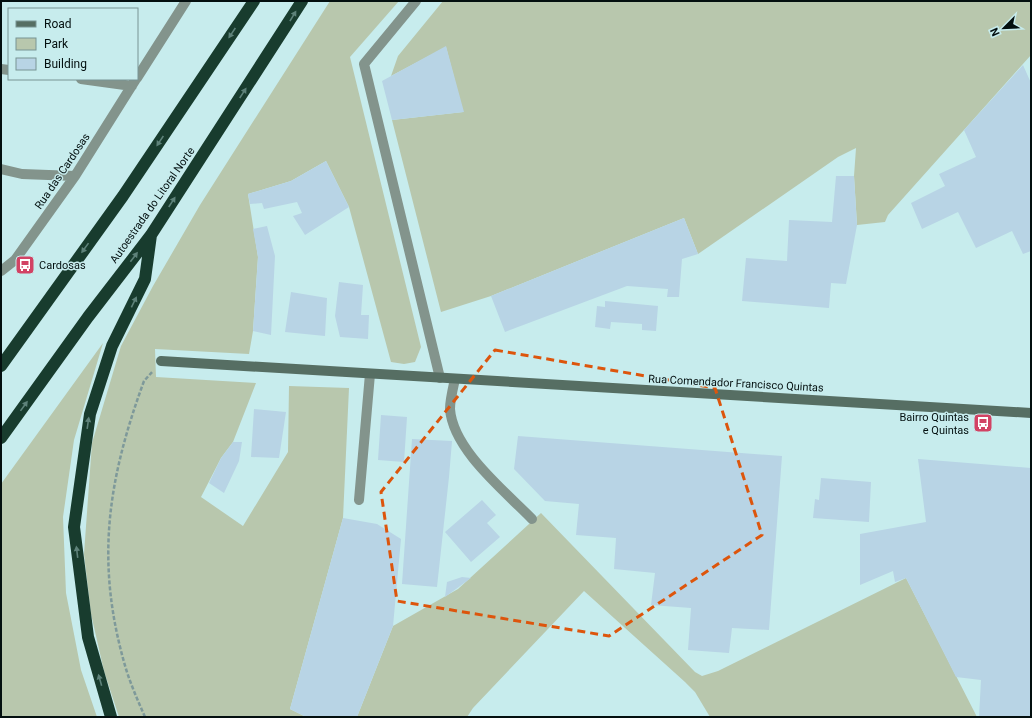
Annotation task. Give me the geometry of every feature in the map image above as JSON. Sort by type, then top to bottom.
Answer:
[{"type":"highway","points":[[1,366],[123,196],[254,1]]},
{"type":"highway","name":"Autoestrada do Litoral Norte","points":[[1,438],[88,317],[151,235],[302,1]]},
{"type":"highway","points":[[111,717],[88,637],[74,527],[90,414],[112,346],[145,279],[151,235]]},
{"type":"street","name":"Rua das Cardosas","points":[[138,76],[186,1]]},
{"type":"street","points":[[416,1],[364,64],[440,378]]},
{"type":"street","points":[[108,80],[135,81]]},
{"type":"street","name":"Rua das Cardosas","points":[[1,271],[15,260],[74,176],[135,81]]},
{"type":"street","points":[[1,169],[22,174],[74,176]]},
{"type":"street","name":"Rua Comendador Francisco Quintas","points":[[161,361],[1031,413]]},
{"type":"street","points":[[359,500],[370,374]]},
{"type":"street","points":[[455,379],[450,409],[454,427],[461,443],[472,458],[532,519]]},
{"type":"path","points":[[145,717],[126,670],[112,608],[107,547],[114,488],[129,427],[144,381],[161,361]]},
{"type":"highlighted area","points":[[495,350],[715,388],[762,535],[609,636],[397,601],[381,492]]},
{"type":"green space","points":[[330,1],[399,1],[350,57],[421,347],[415,362],[404,364],[391,362],[349,207],[326,161],[291,181],[248,194],[258,257],[253,331],[249,354],[155,349],[156,377],[256,383],[233,442],[221,458],[201,497],[243,526],[288,452],[289,386],[349,388],[343,518],[290,709],[306,717],[119,717],[104,671],[91,614],[84,554],[92,443],[121,346],[153,286],[200,205]]},
{"type":"green space","points":[[443,1],[1031,1],[1031,55],[888,215],[885,222],[857,225],[854,176],[856,148],[838,157],[698,254],[684,218],[491,296],[441,312],[392,120],[463,112],[446,47],[391,76],[398,56]]},
{"type":"green space","points":[[103,343],[74,440],[63,517],[66,593],[81,670],[97,717],[1,717],[1,484]]},
{"type":"green space","points":[[541,513],[695,672],[702,676],[718,671],[906,578],[977,717],[710,717],[695,692],[685,682],[584,591],[473,708],[467,717],[357,717],[393,626],[458,589]]},
{"type":"building","points":[[446,46],[464,112],[392,120],[382,81]]},
{"type":"building","points":[[1023,65],[1031,83],[1031,251],[1023,254],[1012,231],[976,248],[958,212],[922,229],[911,203],[945,186],[939,174],[976,157],[964,130]]},
{"type":"building","points":[[326,161],[349,207],[305,235],[293,216],[302,213],[297,202],[264,209],[262,203],[250,204],[248,194],[291,181]]},
{"type":"building","points":[[836,176],[854,176],[857,225],[846,284],[831,283],[829,308],[742,301],[746,258],[787,261],[789,220],[832,222]]},
{"type":"building","points":[[684,218],[698,254],[682,259],[679,297],[667,297],[668,289],[627,286],[505,332],[491,296]]},
{"type":"building","points":[[267,226],[275,256],[271,335],[253,331],[258,257],[253,229]]},
{"type":"building","points":[[339,282],[363,285],[361,315],[369,315],[368,339],[340,337],[335,316]]},
{"type":"building","points":[[291,292],[327,298],[325,336],[285,332]]},
{"type":"building","points":[[605,301],[658,306],[656,331],[642,330],[642,324],[611,322],[610,329],[595,327],[597,306],[605,307]]},
{"type":"building","points":[[254,409],[286,412],[279,458],[251,457]]},
{"type":"building","points":[[381,415],[407,417],[404,462],[378,460]]},
{"type":"building","points":[[518,436],[782,456],[769,630],[732,628],[729,653],[688,650],[691,608],[651,605],[655,573],[614,569],[616,538],[576,535],[579,504],[545,501],[514,469]]},
{"type":"building","points":[[412,439],[452,441],[437,587],[402,584]]},
{"type":"building","points":[[233,442],[242,442],[239,461],[224,493],[209,483],[221,458]]},
{"type":"building","points":[[918,459],[1031,468],[1031,717],[979,717],[981,680],[956,677],[906,578],[895,582],[893,571],[860,585],[860,534],[926,522]]},
{"type":"building","points":[[821,478],[871,482],[869,522],[813,518],[815,499],[819,500]]},
{"type":"building","points":[[482,500],[496,515],[487,523],[500,537],[471,562],[445,532]]},
{"type":"building","points":[[343,518],[377,524],[401,539],[393,626],[357,717],[306,717],[290,709]]},
{"type":"building","points":[[462,577],[471,578],[445,597],[447,582]]},
{"type":"place","name":"Cardosas","points":[[25,265]]},
{"type":"place","name":"Bairro Quintas e Quintas","points":[[983,423]]}]
